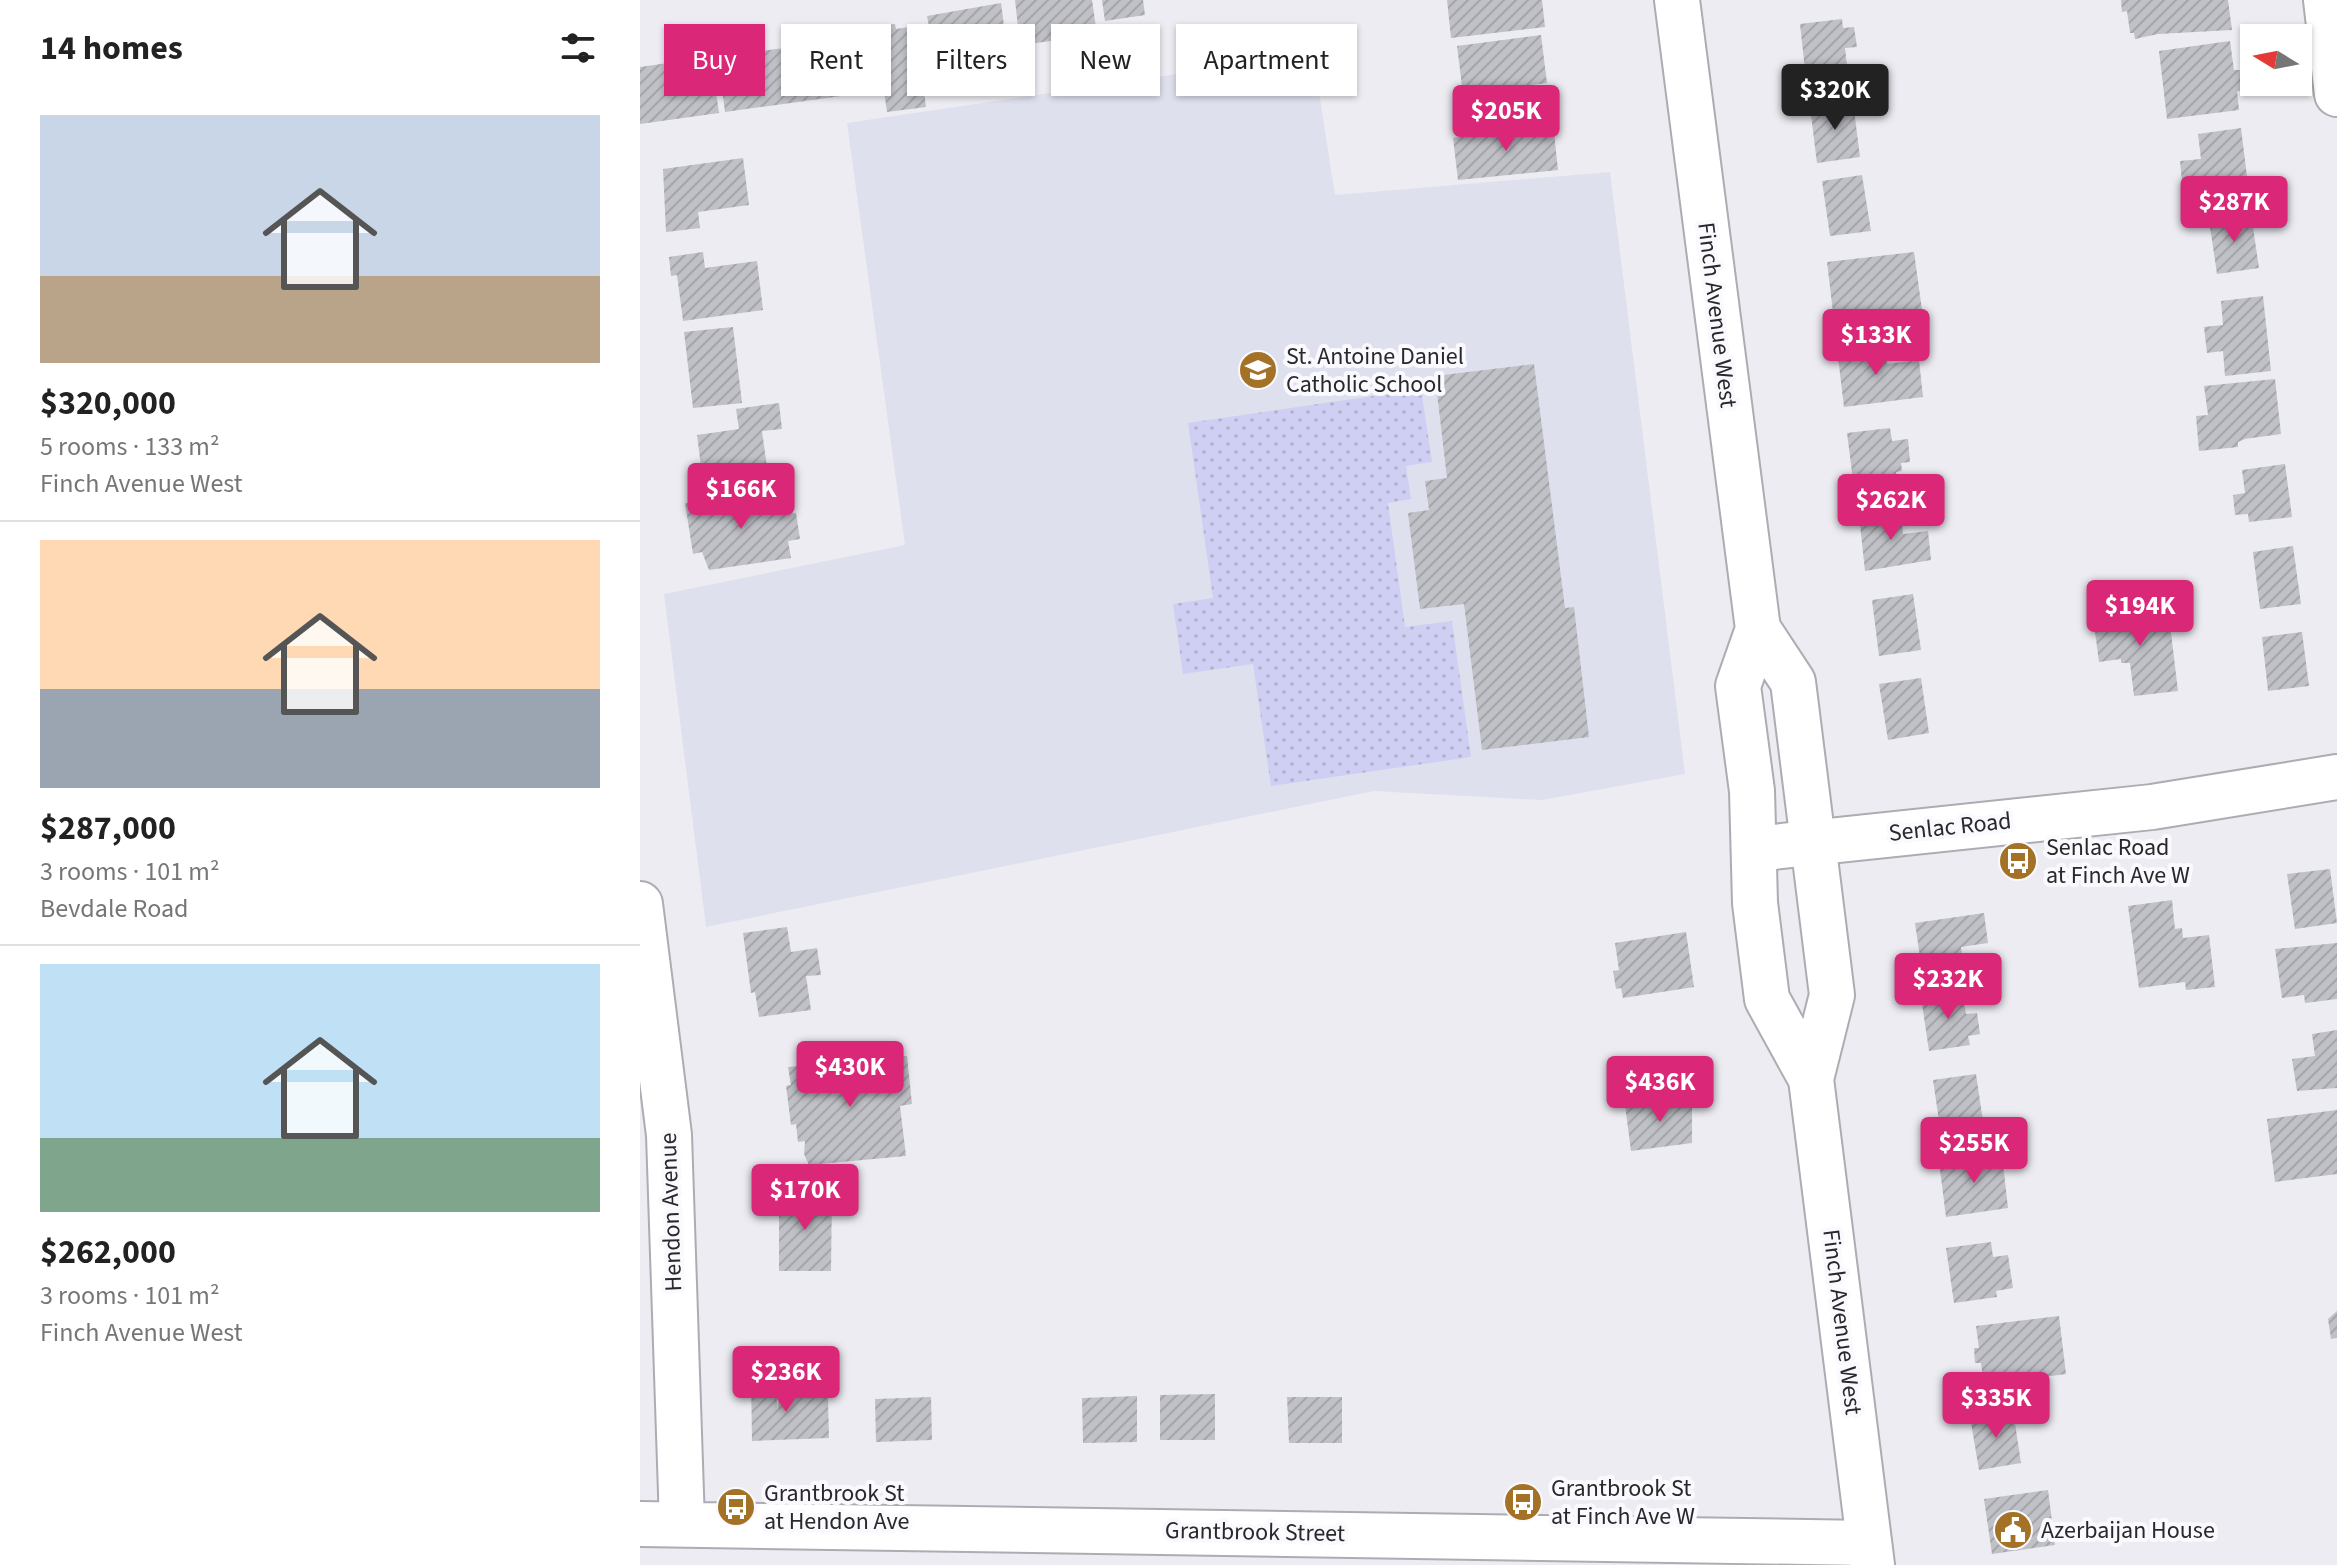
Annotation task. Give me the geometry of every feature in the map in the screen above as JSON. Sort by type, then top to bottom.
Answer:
[{"type":"street","name":"Finch Avenue West","points":[[1677,0],[1758,629],[1793,682],[1813,842],[1832,995],[1811,1079],[1871,1554]]},
{"type":"street","points":[[2331,18],[2337,94]]},
{"type":"street","name":"Finch Avenue West","points":[[1758,629],[1738,686],[1752,791],[1755,903],[1767,999],[1811,1079]]},
{"type":"street","name":"Senlac Road","points":[[1754,849],[2152,807],[2337,777]]},
{"type":"street","name":"Hendon Avenue","points":[[640,904],[669,1135],[661,1523]]},
{"type":"street","name":"Grantbrook Street","points":[[661,1523],[1604,1552],[1871,1554]]},
{"type":"shaded area","name":"St. Antoine Daniel Catholic School","points":[[1176,74],[1176,96],[1320,96],[1335,195],[1610,172],[1685,774],[1542,800],[1374,791],[706,927],[664,594],[905,545],[847,123],[1051,93],[1051,96],[1160,96],[1160,77]]},
{"type":"shaded area","points":[[1421,389],[1432,462],[1406,466],[1411,499],[1388,503],[1405,627],[1452,621],[1471,757],[1271,786],[1253,664],[1183,674],[1173,604],[1213,598],[1188,423]]},
{"type":"building","points":[[1015,0],[1092,0],[1095,24],[1051,24],[1051,41],[1035,43],[1035,24],[1018,24]]},
{"type":"building","points":[[1102,0],[1143,0],[1145,15],[1105,21]]},
{"type":"building","points":[[1447,0],[1542,0],[1545,27],[1451,38]]},
{"type":"building","points":[[2121,0],[2228,0],[2232,30],[2158,34],[2135,39],[2134,33],[2130,33],[2127,11],[2122,12]]},
{"type":"building","points":[[1001,3],[1004,24],[929,24],[927,16]]},
{"type":"building","points":[[1842,19],[1843,28],[1854,27],[1857,47],[1845,48],[1848,74],[1806,79],[1800,24]]},
{"type":"building","points":[[891,24],[895,24],[896,29],[907,27],[907,96],[925,96],[926,107],[887,112],[885,96],[891,96]]},
{"type":"building","points":[[1541,35],[1547,83],[1463,94],[1457,46]]},
{"type":"building","points":[[2230,41],[2234,70],[2240,70],[2240,91],[2237,91],[2239,110],[2167,119],[2159,51]]},
{"type":"building","points":[[781,48],[781,96],[841,96],[725,112],[723,96],[765,96],[765,51]]},
{"type":"building","points":[[664,64],[664,96],[717,96],[719,113],[640,124],[640,67]]},
{"type":"building","points":[[1853,102],[1860,157],[1817,163],[1810,107]]},
{"type":"building","points":[[1553,123],[1558,170],[1458,180],[1453,138]]},
{"type":"building","points":[[2241,128],[2248,185],[2205,191],[2204,180],[2182,182],[2180,161],[2201,159],[2198,134]]},
{"type":"building","points":[[743,158],[749,205],[698,212],[700,228],[666,232],[663,169]]},
{"type":"building","points":[[1862,175],[1871,231],[1830,236],[1822,181]]},
{"type":"building","points":[[2251,214],[2259,268],[2217,274],[2209,220]]},
{"type":"building","points":[[703,252],[705,268],[757,261],[763,310],[683,321],[677,275],[671,276],[669,257]]},
{"type":"building","points":[[1914,252],[1922,310],[1834,321],[1827,262]]},
{"type":"building","points":[[2263,296],[2271,371],[2225,376],[2223,351],[2207,353],[2204,327],[2223,325],[2221,301]]},
{"type":"building","points":[[733,327],[742,403],[693,408],[684,332]]},
{"type":"building","points":[[1884,343],[1887,364],[1919,360],[1923,397],[1844,407],[1837,349]]},
{"type":"building","points":[[1534,364],[1565,608],[1574,607],[1589,737],[1482,750],[1464,604],[1420,609],[1408,513],[1429,510],[1425,481],[1447,478],[1435,376]]},
{"type":"building","points":[[2275,379],[2281,434],[2245,439],[2238,442],[2238,447],[2199,451],[2196,416],[2208,415],[2204,386]]},
{"type":"building","points":[[779,403],[782,429],[762,431],[769,482],[704,491],[697,435],[739,429],[736,409]]},
{"type":"building","points":[[1890,428],[1892,441],[1908,439],[1910,462],[1901,463],[1902,471],[1896,472],[1898,482],[1854,488],[1847,433]]},
{"type":"building","points":[[2285,464],[2292,517],[2249,522],[2248,514],[2235,515],[2233,495],[2245,493],[2242,470]]},
{"type":"building","points":[[781,494],[784,514],[796,513],[800,539],[788,541],[791,558],[709,570],[702,552],[693,554],[685,503]]},
{"type":"building","points":[[1901,510],[1903,534],[1928,531],[1931,560],[1865,571],[1859,515]]},
{"type":"building","points":[[2293,546],[2301,604],[2260,609],[2253,552]]},
{"type":"building","points":[[1913,594],[1921,650],[1879,656],[1872,600]]},
{"type":"building","points":[[2168,608],[2178,691],[2134,696],[2130,663],[2121,663],[2121,659],[2099,662],[2093,617]]},
{"type":"building","points":[[2302,632],[2309,686],[2268,691],[2262,637]]},
{"type":"building","points":[[1921,678],[1929,733],[1888,740],[1879,684]]},
{"type":"building","points":[[2330,869],[2337,923],[2295,929],[2287,874]]},
{"type":"building","points":[[2172,900],[2175,929],[2182,928],[2183,938],[2209,935],[2215,987],[2186,990],[2185,982],[2139,988],[2128,906]]},
{"type":"building","points":[[1984,913],[1988,943],[1961,947],[1964,972],[1923,978],[1915,923]]},
{"type":"building","points":[[787,927],[791,952],[817,948],[821,975],[806,976],[811,1010],[759,1017],[755,992],[751,993],[743,933]]},
{"type":"building","points":[[1686,932],[1694,987],[1623,998],[1621,988],[1616,989],[1613,971],[1619,970],[1615,943]]},
{"type":"building","points":[[2337,943],[2337,999],[2305,1003],[2304,995],[2282,998],[2275,949]]},
{"type":"building","points":[[1962,991],[1966,1014],[1977,1013],[1980,1034],[1968,1036],[1970,1045],[1929,1051],[1921,997]]},
{"type":"building","points":[[2337,1030],[2337,1088],[2297,1091],[2292,1059],[2315,1056],[2312,1034]]},
{"type":"building","points":[[907,1056],[912,1104],[900,1106],[906,1156],[809,1165],[804,1154],[805,1141],[798,1142],[796,1124],[791,1125],[786,1086],[791,1085],[788,1067]]},
{"type":"building","points":[[1976,1074],[1984,1128],[1941,1134],[1933,1080]]},
{"type":"building","points":[[1686,1097],[1687,1105],[1692,1104],[1692,1143],[1631,1151],[1625,1105]]},
{"type":"building","points":[[2337,1110],[2337,1174],[2275,1182],[2267,1119]]},
{"type":"building","points":[[2002,1155],[2008,1208],[1946,1217],[1939,1162]]},
{"type":"building","points":[[779,1193],[832,1193],[831,1271],[779,1271]]},
{"type":"building","points":[[1991,1242],[1993,1257],[2008,1255],[2013,1288],[1996,1291],[1997,1297],[1954,1303],[1946,1248]]},
{"type":"building","points":[[2337,1311],[2337,1338],[2331,1339],[2328,1319]]},
{"type":"building","points":[[2059,1316],[2066,1374],[1984,1385],[1981,1363],[1975,1363],[1974,1348],[1979,1348],[1976,1326]]},
{"type":"building","points":[[751,1377],[776,1377],[777,1410],[779,1398],[828,1398],[829,1438],[752,1441]]},
{"type":"building","points":[[1215,1394],[1215,1440],[1160,1440],[1160,1395]]},
{"type":"building","points":[[1137,1396],[1137,1442],[1083,1443],[1082,1398]]},
{"type":"building","points":[[931,1397],[932,1440],[876,1442],[875,1399]]},
{"type":"building","points":[[1287,1397],[1342,1397],[1342,1443],[1289,1443]]},
{"type":"building","points":[[2013,1410],[2021,1463],[1979,1470],[1970,1417]]},
{"type":"building","points":[[2048,1490],[2055,1545],[1992,1554],[1984,1499]]},
{"type":"place","name":"St. Antoine Daniel Catholic School","points":[[1258,370]]},
{"type":"place","name":"Senlac Road at Finch Ave W","points":[[2018,861]]},
{"type":"place","name":"Grantbrook St at Finch Ave W","points":[[1523,1502]]},
{"type":"place","name":"Grantbrook St at Hendon Ave","points":[[736,1507]]},
{"type":"place","name":"Azerbaijan House","points":[[2013,1530]]}]
